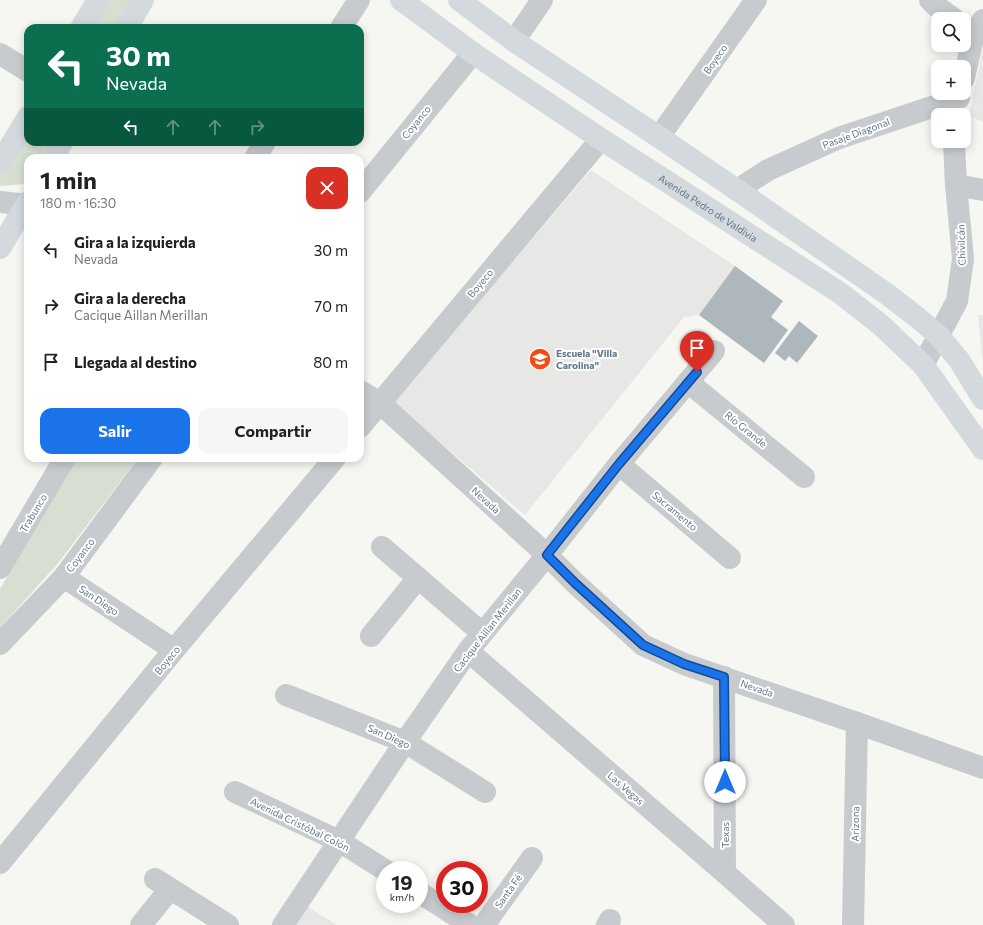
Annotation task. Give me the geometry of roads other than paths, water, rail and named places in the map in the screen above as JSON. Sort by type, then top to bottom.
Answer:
[{"type":"main road","points":[[83,24],[98,0]]},
{"type":"main road","points":[[129,24],[143,0]]},
{"type":"main road","name":"Avenida Pedro de Valdivia","points":[[401,0],[473,53],[601,139],[840,293],[881,324],[923,365],[983,449]]},
{"type":"main road","points":[[459,0],[514,40],[737,190],[887,294],[939,336],[959,360],[983,399]]},
{"type":"main road","points":[[0,163],[24,124]]},
{"type":"main road","points":[[0,248],[24,210]]},
{"type":"street","points":[[344,24],[359,0]]},
{"type":"street","points":[[514,40],[542,0]]},
{"type":"street","name":"Boyeco","points":[[659,137],[756,0]]},
{"type":"street","points":[[930,0],[944,12]]},
{"type":"street","points":[[967,60],[974,27]]},
{"type":"street","name":"Coyanco","points":[[364,187],[473,53]]},
{"type":"street","points":[[0,54],[24,69]]},
{"type":"street","name":"Pasaje Diagonal","points":[[737,190],[768,170],[839,138],[948,100]]},
{"type":"street","name":"Boyeco","points":[[364,422],[601,139]]},
{"type":"street","name":"Chivilcán","points":[[923,365],[957,301],[963,259],[956,185],[954,148]]},
{"type":"street","points":[[956,185],[983,190]]},
{"type":"street","points":[[0,202],[24,204]]},
{"type":"street","name":"Cacique Aillan Merillan","points":[[283,925],[405,742],[468,651],[619,464],[714,351]]},
{"type":"street","name":"Río Grande","points":[[688,382],[804,477]]},
{"type":"street","name":"Nevada","points":[[364,393],[380,403],[547,555],[575,583],[643,645],[684,664],[983,768]]},
{"type":"street","name":"Trabunco","points":[[0,568],[63,462]]},
{"type":"street","name":"Coyanco","points":[[0,644],[64,577],[149,462]]},
{"type":"street","name":"Boyeco","points":[[0,863],[174,650],[332,462]]},
{"type":"street","name":"Sacramento","points":[[619,464],[730,558]]},
{"type":"street","points":[[382,547],[482,633]]},
{"type":"street","name":"San Diego","points":[[64,577],[174,650]]},
{"type":"street","points":[[371,636],[418,578]]},
{"type":"street","name":"Las Vegas","points":[[468,651],[784,925]]},
{"type":"street","name":"Texas","points":[[724,677],[725,873]]},
{"type":"street","name":"San Diego","points":[[286,695],[405,742],[485,792]]},
{"type":"street","name":"Arizona","points":[[853,925],[857,723]]},
{"type":"street","name":"Avenida Cristóbal Colón","points":[[235,792],[339,841],[376,864]]},
{"type":"street","name":"Santa Fé","points":[[484,925],[532,858]]},
{"type":"street","points":[[141,925],[163,884],[228,925]]},
{"type":"street","points":[[428,898],[470,925]]},
{"type":"place","name":"Escuela \"Villa Carolina\"","points":[[540,359]]}]
